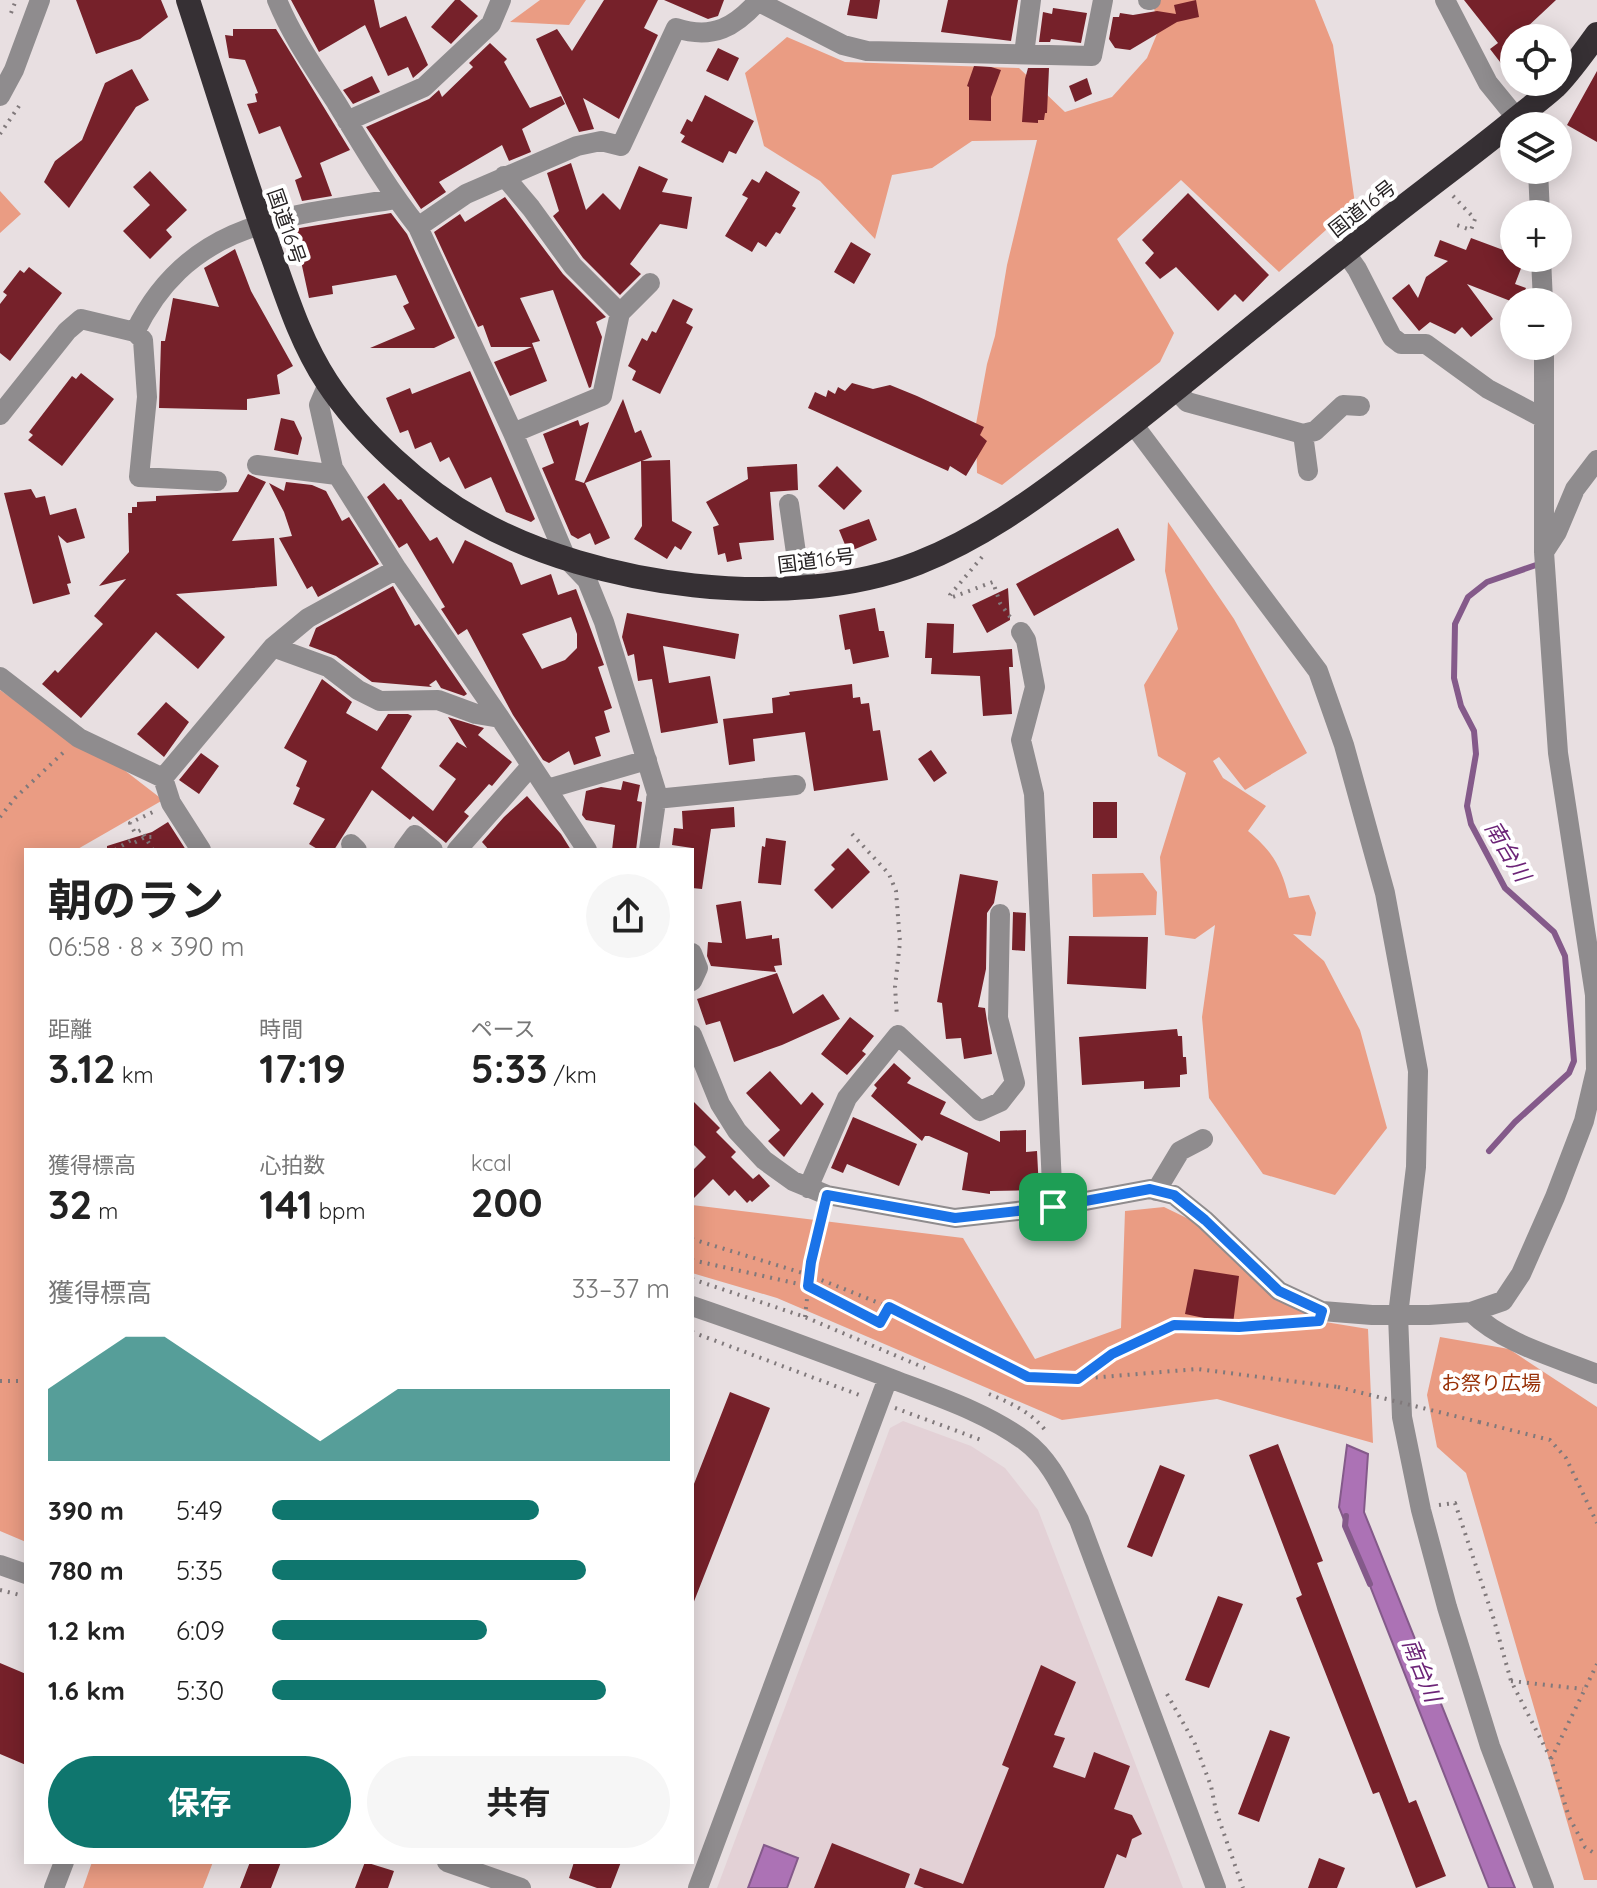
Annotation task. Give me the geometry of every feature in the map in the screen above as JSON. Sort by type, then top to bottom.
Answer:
[{"type":"highway","name":"国道16号","points":[[188,0],[260,223],[301,336],[328,384],[381,445],[437,495],[477,520],[530,545],[566,558],[676,583],[741,591],[809,587],[871,577],[916,564],[998,523],[1133,424],[1345,252],[1500,137]]},
{"type":"highway","name":"国道16号","points":[[1530,112],[1595,41]]},
{"type":"street","points":[[0,96],[14,70],[40,0]]},
{"type":"street","points":[[277,0],[284,18],[347,121],[396,199],[418,227],[513,433],[566,558],[587,580],[604,622],[657,794],[649,848]]},
{"type":"street","points":[[347,121],[424,87],[491,24],[501,0]]},
{"type":"street","points":[[1024,54],[1031,0]]},
{"type":"street","points":[[418,227],[466,194],[577,146],[601,141],[621,146],[676,28],[695,34],[727,29],[759,1],[843,45],[867,51],[1092,56],[1103,0]]},
{"type":"street","points":[[1445,0],[1488,83],[1512,112]]},
{"type":"street","points":[[504,176],[573,266],[620,313]]},
{"type":"street","points":[[135,332],[153,297],[197,256],[227,237],[278,217],[396,199]]},
{"type":"street","points":[[1345,252],[1392,337],[1401,344],[1426,344],[1488,389],[1543,418]]},
{"type":"street","points":[[513,433],[602,396],[620,313],[650,283]]},
{"type":"street","points":[[0,415],[67,331],[81,319],[135,332],[143,340],[147,397],[139,477],[217,481]]},
{"type":"street","points":[[694,1040],[720,1104],[737,1131],[764,1160],[793,1181],[818,1191],[955,1218],[1053,1207],[1150,1189],[1174,1195],[1279,1291],[1322,1311],[1398,1315],[1471,1312],[1503,1301],[1521,1274],[1560,1184],[1584,1121],[1596,1070],[1596,996],[1558,753],[1544,552],[1544,360]]},
{"type":"street","points":[[328,384],[319,405],[333,468],[397,569],[586,848]]},
{"type":"street","points":[[1176,390],[1187,402],[1303,434],[1315,431],[1343,405],[1360,406]]},
{"type":"street","points":[[1133,424],[1318,671],[1344,745],[1385,893],[1418,1071],[1416,1167],[1398,1315],[1402,1417],[1421,1510],[1447,1607],[1490,1746],[1544,1888]]},
{"type":"street","points":[[1303,434],[1308,471]]},
{"type":"street","points":[[1544,552],[1557,532],[1575,489],[1597,460]]},
{"type":"street","points":[[257,465],[337,475]]},
{"type":"street","points":[[789,504],[796,553],[809,587]]},
{"type":"street","points":[[163,778],[273,647],[308,618],[397,569]]},
{"type":"street","points":[[1021,632],[1026,640],[1035,687],[1021,740],[1034,794],[1053,1207]]},
{"type":"street","points":[[273,647],[328,667],[358,690],[380,701],[438,700],[476,714],[500,718]]},
{"type":"street","points":[[0,677],[79,738],[163,778],[171,803],[200,848]]},
{"type":"street","points":[[547,789],[647,760]]},
{"type":"street","points":[[467,846],[531,766]]},
{"type":"street","points":[[656,799],[796,785]]},
{"type":"street","points":[[405,848],[415,835],[431,848]]},
{"type":"street","points":[[818,1191],[847,1098],[898,1035],[980,1111],[1000,1102],[1015,1083],[998,1018],[1000,914]]},
{"type":"street","points":[[694,958],[698,968],[694,977]]},
{"type":"street","points":[[1156,1191],[1180,1151],[1203,1139]]},
{"type":"street","points":[[694,1307],[794,1340],[960,1407],[1008,1431],[1037,1452],[1052,1471],[1079,1520],[1216,1888]]},
{"type":"street","points":[[1471,1312],[1485,1326],[1519,1343],[1597,1374]]},
{"type":"street","points":[[698,1888],[888,1378]]},
{"type":"street","points":[[0,1565],[24,1573]]},
{"type":"street","points":[[54,1888],[63,1864]]},
{"type":"street","points":[[453,1864],[521,1888]]},
{"type":"path","points":[[1450,193],[1475,219],[1471,230],[1454,224]]},
{"type":"path","points":[[987,552],[950,598],[993,582],[1000,603],[1021,632]]},
{"type":"path","points":[[0,817],[15,798],[79,738]]},
{"type":"path","points":[[152,848],[141,830],[135,833],[130,823],[171,803]]},
{"type":"path","points":[[852,834],[889,874],[896,891],[900,942],[895,987],[898,1035]]},
{"type":"path","points":[[134,843],[145,837],[155,837]]},
{"type":"path","points":[[118,848],[131,840],[137,848]]},
{"type":"path","points":[[805,1317],[818,1191]]},
{"type":"path","points":[[694,1240],[809,1275],[889,1307],[1028,1377],[1078,1379],[1197,1369],[1338,1387],[1550,1440],[1566,1458],[1597,1523]]},
{"type":"path","points":[[694,1260],[808,1286],[880,1323],[889,1307]]},
{"type":"path","points":[[694,1280],[834,1328]]},
{"type":"path","points":[[1078,1379],[1112,1354],[1174,1325],[1239,1327],[1319,1321],[1322,1311]]},
{"type":"path","points":[[694,1333],[854,1392],[862,1396],[867,1405],[877,1409],[883,1411],[890,1407],[901,1410],[990,1444]]},
{"type":"path","points":[[0,1381],[24,1381]]},
{"type":"path","points":[[1421,1510],[1455,1503],[1511,1681],[1551,1759],[1569,1817],[1585,1847],[1597,1855]]},
{"type":"path","points":[[0,1590],[24,1596]]},
{"type":"path","points":[[1551,1759],[1597,1664]]},
{"type":"path","points":[[1511,1681],[1583,1689]]},
{"type":"shaded area","points":[[903,1421],[971,1446],[1005,1468],[1038,1510],[1183,1888],[717,1888],[890,1428]]},
{"type":"green space","points":[[540,0],[586,0],[569,25],[510,22]]},
{"type":"green space","points":[[1152,0],[1315,0],[1333,45],[1355,204],[1279,272],[1181,180],[1117,239],[1174,333],[1160,362],[1002,485],[977,473],[976,424],[1007,265],[1037,140],[972,141],[932,168],[892,175],[875,239],[820,181],[764,146],[745,73],[787,37],[845,62],[1019,68],[1065,112],[1112,97],[1147,58],[1159,29]]},
{"type":"green space","points":[[0,191],[21,214],[0,233]]},
{"type":"green space","points":[[1168,522],[1234,619],[1307,753],[1245,790],[1219,757],[1213,761],[1223,778],[1266,806],[1248,831],[1275,860],[1289,898],[1309,895],[1316,913],[1311,936],[1293,934],[1324,961],[1360,1030],[1387,1128],[1335,1195],[1263,1174],[1209,1098],[1202,1017],[1215,925],[1195,939],[1165,935],[1160,857],[1186,773],[1158,756],[1144,685],[1178,629],[1165,571]]},
{"type":"green space","points":[[0,690],[86,750],[119,766],[163,800],[79,848],[24,848],[24,1541],[0,1531]]},
{"type":"green space","points":[[1143,873],[1157,892],[1156,915],[1093,917],[1092,874]]},
{"type":"green space","points":[[694,1205],[963,1238],[1035,1359],[1121,1328],[1125,1211],[1164,1207],[1195,1222],[1273,1296],[1319,1321],[1368,1329],[1373,1443],[1217,1399],[1062,1420],[777,1298],[694,1274]]},
{"type":"green space","name":"お祭り広場","points":[[1440,1337],[1509,1349],[1597,1407],[1597,1880],[1584,1880],[1466,1473],[1437,1447],[1427,1395]]},
{"type":"green space","points":[[91,1864],[212,1864],[203,1888],[83,1888]]},
{"type":"water","points":[[1347,1445],[1368,1454],[1364,1512],[1515,1888],[1489,1888],[1339,1507]]},
{"type":"water","points":[[764,1845],[798,1858],[787,1888],[748,1888]]},
{"type":"building","points":[[76,0],[161,0],[168,17],[140,39],[96,54]]},
{"type":"building","points":[[291,0],[374,0],[380,28],[406,16],[428,65],[413,78],[408,67],[388,76],[365,25],[319,52]]},
{"type":"building","points":[[455,0],[460,0],[478,16],[451,44],[431,27]]},
{"type":"building","points":[[604,0],[658,0],[644,28],[658,35],[619,119],[583,98],[594,129],[579,132],[536,39],[557,29],[572,51]]},
{"type":"building","points":[[664,0],[724,0],[718,16],[708,19]]},
{"type":"building","points":[[850,0],[880,0],[877,19],[847,15]]},
{"type":"building","points":[[948,0],[1018,0],[1011,41],[941,32]]},
{"type":"building","points":[[1196,0],[1199,17],[1177,22],[1130,50],[1115,48],[1109,39],[1113,17],[1119,17],[1120,13],[1133,15],[1157,11],[1176,14],[1174,5]]},
{"type":"building","points":[[1464,0],[1556,0],[1530,24],[1500,24],[1500,62],[1490,49],[1498,43]]},
{"type":"building","points":[[1053,8],[1087,13],[1081,43],[1051,39],[1050,42],[1039,42],[1043,12],[1052,14]]},
{"type":"building","points":[[233,29],[276,29],[350,150],[320,163],[332,196],[302,201],[295,180],[302,177],[280,126],[259,134],[247,104],[257,102],[255,94],[258,93],[245,60],[229,58],[225,35],[233,36]]},
{"type":"building","points":[[490,43],[507,59],[504,62],[530,108],[561,96],[565,104],[522,129],[531,152],[509,161],[502,145],[439,182],[446,192],[421,209],[366,127],[429,99],[439,90],[442,97],[473,67],[469,63]]},
{"type":"building","points":[[718,48],[739,58],[728,81],[706,71]]},
{"type":"building","points":[[974,66],[1001,70],[991,97],[991,121],[969,120],[967,86]]},
{"type":"building","points":[[1028,68],[1049,68],[1047,113],[1044,120],[1038,120],[1038,123],[1022,122]]},
{"type":"building","points":[[132,69],[149,100],[136,107],[69,208],[44,182],[55,161],[82,140],[105,83]]},
{"type":"building","points":[[1597,71],[1597,142],[1572,128],[1572,116]]},
{"type":"building","points":[[372,76],[380,92],[353,104],[343,90]]},
{"type":"building","points":[[1087,78],[1092,94],[1075,102],[1069,86]]},
{"type":"building","points":[[705,95],[754,121],[736,154],[729,151],[723,163],[681,142],[685,136],[680,133],[687,119],[692,122]]},
{"type":"building","points":[[571,163],[586,210],[603,193],[620,210],[639,166],[668,179],[662,192],[692,197],[687,229],[660,224],[630,264],[641,274],[620,295],[583,258],[553,216],[559,211],[547,173]]},
{"type":"building","points":[[150,171],[187,210],[166,230],[172,237],[150,259],[123,231],[150,205],[133,187]]},
{"type":"building","points":[[766,171],[800,192],[792,206],[796,208],[780,234],[776,232],[766,247],[758,242],[752,252],[725,236],[748,198],[742,195],[752,179],[759,183]]},
{"type":"building","points":[[1188,193],[1269,275],[1243,302],[1235,294],[1218,311],[1176,267],[1160,279],[1145,263],[1154,253],[1142,240]]},
{"type":"building","points":[[505,197],[563,274],[606,317],[596,322],[602,337],[589,388],[553,290],[520,298],[540,341],[532,343],[547,381],[510,396],[494,362],[532,347],[491,347],[483,325],[478,327],[434,232],[460,214],[465,222]]},
{"type":"building","points":[[391,213],[407,234],[455,338],[434,348],[370,348],[415,329],[403,306],[409,303],[396,275],[332,286],[333,294],[309,298],[294,229]]},
{"type":"building","points":[[1471,238],[1500,249],[1500,272],[1520,272],[1515,284],[1526,288],[1500,288],[1500,297],[1467,284],[1493,319],[1471,337],[1462,327],[1455,334],[1430,322],[1419,331],[1392,298],[1409,284],[1418,298],[1426,277],[1448,261],[1434,256],[1440,240],[1466,250]]},
{"type":"building","points":[[851,242],[871,254],[854,284],[834,272]]},
{"type":"building","points":[[235,249],[251,291],[293,366],[277,375],[280,394],[247,399],[247,410],[159,408],[161,341],[165,341],[173,298],[219,307],[204,268]]},
{"type":"building","points":[[29,267],[62,293],[10,361],[0,353],[0,304],[7,295],[3,292],[20,270],[24,273]]},
{"type":"building","points":[[673,299],[693,309],[686,323],[693,327],[660,394],[632,380],[636,371],[628,366],[642,338],[647,341],[652,331],[656,333]]},
{"type":"building","points":[[470,371],[535,519],[531,522],[506,512],[491,477],[465,489],[449,457],[440,462],[431,442],[415,449],[408,430],[400,433],[386,398],[410,388],[412,394]]},
{"type":"building","points":[[81,373],[114,399],[62,466],[28,440],[33,435],[29,432],[72,376],[76,379]]},
{"type":"building","points":[[852,383],[873,389],[890,385],[984,427],[980,435],[987,441],[966,476],[950,466],[948,471],[808,408],[815,392],[826,397],[828,390],[835,394],[838,387],[845,391]]},
{"type":"building","points":[[623,399],[635,433],[641,430],[652,457],[642,461],[670,460],[672,521],[692,532],[681,550],[675,546],[667,559],[634,539],[642,526],[641,461],[585,483],[610,538],[595,545],[590,533],[578,539],[571,535],[542,468],[554,463],[543,434],[578,420],[580,426],[589,422],[575,480],[584,483]]},
{"type":"building","points":[[281,418],[294,421],[302,438],[298,455],[274,450]]},
{"type":"building","points":[[797,464],[798,490],[770,492],[774,540],[739,543],[742,559],[727,562],[725,553],[718,555],[713,527],[719,525],[706,502],[748,479],[747,467]]},
{"type":"building","points":[[837,466],[862,491],[844,510],[818,486]]},
{"type":"building","points":[[248,474],[266,482],[232,541],[274,538],[277,586],[176,594],[225,637],[198,669],[156,632],[81,718],[42,684],[55,670],[58,673],[103,624],[94,616],[126,579],[99,586],[129,552],[128,513],[132,513],[132,507],[137,507],[137,502],[156,501],[156,496],[238,492]]},
{"type":"building","points":[[286,482],[312,485],[326,491],[342,521],[349,517],[379,564],[318,597],[312,586],[307,589],[279,538],[292,536],[269,483],[284,491]]},
{"type":"building","points":[[384,483],[398,500],[401,499],[430,541],[437,537],[453,564],[465,540],[512,563],[521,585],[551,574],[558,595],[576,589],[604,665],[598,667],[612,708],[604,711],[610,732],[595,737],[601,756],[574,765],[569,751],[549,763],[543,760],[513,715],[467,629],[458,635],[407,543],[399,548],[367,497]],"holes":[[[571,617],[577,634],[577,648],[565,660],[542,669],[522,634]]]},
{"type":"building","points":[[31,489],[36,498],[45,496],[50,515],[76,508],[85,538],[67,543],[58,535],[71,583],[67,584],[70,594],[33,604],[4,493]]},
{"type":"building","points":[[869,519],[877,540],[848,552],[839,530]]},
{"type":"building","points":[[1118,528],[1135,560],[1034,616],[1016,584]]},
{"type":"building","points":[[393,586],[415,626],[419,624],[467,694],[464,696],[441,688],[436,680],[429,685],[432,687],[372,682],[336,656],[309,646],[316,628]]},
{"type":"building","points":[[1008,588],[1010,620],[987,633],[972,605]]},
{"type":"building","points":[[875,608],[879,631],[884,631],[889,657],[853,664],[850,649],[845,650],[839,615]]},
{"type":"building","points":[[627,613],[739,634],[735,659],[663,646],[669,683],[710,676],[718,723],[661,733],[652,679],[638,681],[634,654],[628,656],[622,637]]},
{"type":"building","points":[[927,623],[954,624],[953,653],[1012,649],[1013,667],[1009,667],[1012,714],[983,716],[980,676],[931,674],[932,658],[925,658]]},
{"type":"building","points":[[322,679],[352,702],[346,713],[377,731],[388,714],[412,716],[381,768],[433,811],[456,779],[439,766],[457,742],[467,748],[448,717],[484,728],[478,735],[512,762],[464,812],[469,816],[446,843],[413,816],[410,820],[372,790],[335,848],[316,848],[309,844],[325,819],[293,804],[300,788],[296,786],[307,761],[284,748]]},
{"type":"building","points":[[852,684],[853,698],[860,697],[861,704],[869,703],[873,731],[880,730],[888,780],[814,791],[805,732],[753,739],[755,761],[729,765],[723,719],[773,713],[772,698],[790,695],[789,692]]},
{"type":"building","points":[[166,702],[189,722],[164,757],[137,734]]},
{"type":"building","points":[[931,750],[947,773],[934,782],[918,759]]},
{"type":"building","points":[[201,753],[219,766],[199,794],[179,780]]},
{"type":"building","points":[[623,781],[640,785],[637,801],[642,802],[636,848],[612,848],[615,825],[586,820],[582,815],[586,791],[601,787],[621,790]]},
{"type":"building","points":[[527,796],[570,848],[487,848],[482,842]]},
{"type":"building","points":[[1093,802],[1117,802],[1117,838],[1093,838]]},
{"type":"building","points":[[734,807],[735,827],[711,829],[702,889],[694,888],[694,848],[672,845],[674,828],[683,829],[682,811]]},
{"type":"building","points":[[168,822],[185,848],[107,848],[107,846],[152,832]]},
{"type":"building","points":[[766,838],[786,841],[781,885],[758,883],[762,846],[765,847]]},
{"type":"building","points":[[848,848],[870,872],[832,909],[814,890],[835,869],[831,865]]},
{"type":"building","points":[[960,874],[998,881],[994,903],[987,913],[986,969],[978,1007],[985,1008],[992,1054],[964,1059],[961,1038],[946,1039],[942,1003],[937,1002]]},
{"type":"building","points":[[741,901],[746,939],[772,935],[772,939],[779,938],[782,965],[774,966],[776,972],[711,966],[707,956],[708,942],[722,943],[716,905]]},
{"type":"building","points":[[1013,912],[1026,913],[1025,951],[1012,950]]},
{"type":"building","points":[[1069,936],[1148,937],[1146,989],[1067,984]]},
{"type":"building","points":[[777,973],[793,1014],[823,994],[840,1019],[734,1062],[720,1021],[706,1025],[697,999]]},
{"type":"building","points":[[850,1017],[874,1036],[862,1051],[866,1054],[847,1075],[821,1054]]},
{"type":"building","points":[[1177,1029],[1178,1036],[1182,1036],[1187,1074],[1180,1075],[1180,1087],[1144,1089],[1144,1081],[1082,1085],[1079,1037]]},
{"type":"building","points":[[894,1063],[911,1078],[907,1083],[946,1102],[940,1114],[1000,1142],[1000,1131],[1026,1130],[1026,1152],[1037,1151],[1039,1190],[990,1191],[990,1194],[962,1190],[968,1153],[929,1136],[922,1141],[871,1096],[877,1088],[874,1085]]},
{"type":"building","points":[[770,1071],[801,1105],[812,1092],[824,1104],[784,1157],[768,1141],[780,1130],[746,1093]]},
{"type":"building","points":[[694,1102],[720,1128],[716,1132],[736,1152],[731,1157],[753,1179],[759,1174],[770,1186],[747,1203],[735,1190],[729,1196],[713,1179],[694,1198],[694,1169],[706,1157],[694,1145]]},
{"type":"building","points":[[853,1117],[917,1144],[899,1186],[847,1164],[843,1173],[831,1168]]},
{"type":"building","points":[[1194,1269],[1239,1276],[1233,1324],[1185,1314]]},
{"type":"building","points":[[730,1392],[770,1408],[694,1601],[694,1484]]},
{"type":"building","points":[[1278,1444],[1323,1561],[1317,1563],[1409,1803],[1416,1800],[1446,1876],[1416,1888],[1379,1792],[1373,1794],[1296,1598],[1302,1595],[1249,1455]]},
{"type":"building","points":[[1160,1465],[1185,1475],[1152,1557],[1127,1547]]},
{"type":"building","points":[[1218,1596],[1243,1604],[1209,1688],[1185,1680]]},
{"type":"building","points":[[0,1663],[24,1673],[24,1764],[0,1754]]},
{"type":"building","points":[[1041,1665],[1076,1682],[1054,1735],[1065,1738],[1053,1767],[1085,1778],[1094,1752],[1130,1766],[1114,1809],[1132,1815],[1142,1834],[1132,1839],[1126,1858],[1117,1854],[1104,1888],[924,1888],[914,1884],[920,1868],[963,1884],[1009,1768],[1002,1765]]},
{"type":"building","points":[[1270,1730],[1290,1737],[1259,1822],[1238,1814]]},
{"type":"building","points":[[832,1843],[910,1874],[905,1888],[814,1888]]},
{"type":"building","points":[[1319,1858],[1345,1868],[1337,1888],[1308,1888]]},
{"type":"building","points":[[249,1864],[280,1864],[271,1888],[240,1888]]},
{"type":"building","points":[[364,1864],[394,1871],[388,1888],[355,1888]]},
{"type":"building","points":[[573,1864],[620,1864],[611,1888],[597,1888],[569,1878]]},
{"type":"waterway","name":"南台川","points":[[1489,1151],[1515,1122],[1569,1073],[1574,1061],[1565,956],[1554,932],[1505,888],[1471,824],[1467,806],[1476,754],[1474,731],[1461,706],[1454,678],[1455,624],[1468,597],[1487,582],[1536,565]]},
{"type":"waterway","name":"南台川","points":[[1346,1516],[1345,1526],[1370,1584]]},
{"type":"route","points":[[1150,1189],[1174,1195],[1205,1220],[1279,1291],[1322,1311],[1319,1321],[1239,1327],[1174,1325],[1112,1354],[1078,1379],[1028,1377],[889,1307],[880,1323],[808,1286],[827,1195],[955,1218],[1053,1207],[1150,1189]]}]
